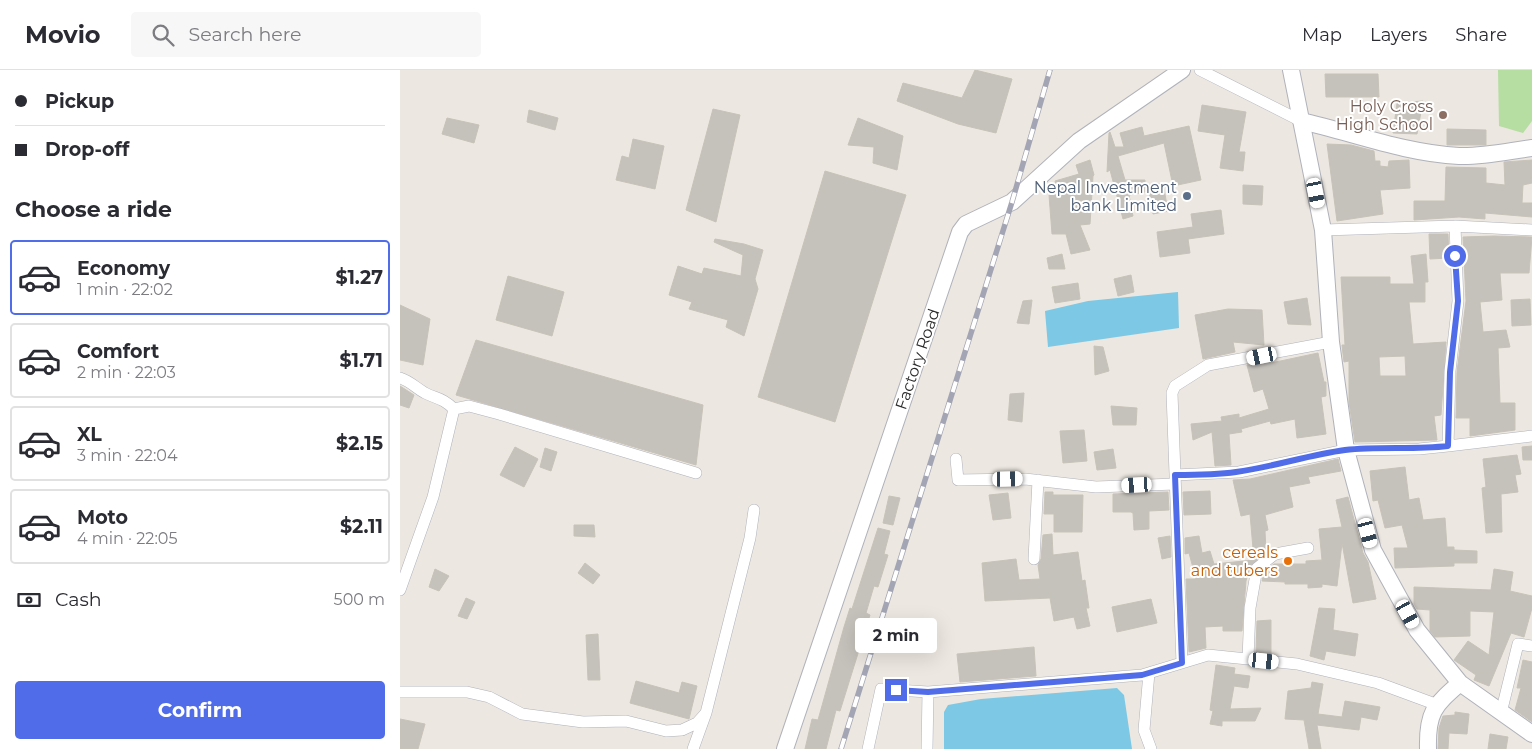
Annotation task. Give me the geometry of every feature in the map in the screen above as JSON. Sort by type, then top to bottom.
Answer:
[{"type":"street","name":"Factory Road","points":[[785,749],[960,232],[966,224],[1012,202],[1080,142],[1182,70]]},
{"type":"street","points":[[1200,70],[1302,121],[1372,141],[1423,152],[1462,156],[1532,148]]},
{"type":"street","points":[[1291,70],[1323,230],[1330,342],[1346,450],[1373,550],[1418,630],[1460,683],[1532,734]]},
{"type":"street","points":[[1323,230],[1456,226],[1532,230]]},
{"type":"street","points":[[1448,446],[1450,372],[1458,301],[1456,226]]},
{"type":"street","points":[[1182,663],[1172,393],[1175,386],[1208,365],[1330,342]]},
{"type":"street","points":[[400,378],[408,380],[425,393],[445,400],[454,409]]},
{"type":"street","points":[[454,409],[469,406],[696,473]]},
{"type":"street","points":[[400,590],[435,488],[454,409]]},
{"type":"street","points":[[956,459],[958,480],[1038,480],[1096,487],[1238,472],[1293,459],[1346,450],[1419,449],[1532,436]]},
{"type":"street","points":[[1034,559],[1038,480]]},
{"type":"street","points":[[693,749],[706,712],[750,538],[754,510]]},
{"type":"street","points":[[1248,659],[1250,608],[1257,568],[1275,554],[1308,548]]},
{"type":"street","points":[[1501,713],[1518,644],[1532,646]]},
{"type":"street","points":[[868,749],[881,689],[928,692],[1149,673],[1208,655],[1297,664],[1378,683],[1436,704]]},
{"type":"street","points":[[1149,673],[1144,730],[1152,749]]},
{"type":"street","points":[[1428,749],[1427,732],[1436,704],[1460,683]]},
{"type":"street","points":[[400,692],[467,692],[489,698],[530,715],[583,722],[626,721],[666,731],[682,730],[697,723],[706,712]]},
{"type":"street","points":[[927,749],[928,692]]},
{"type":"green space","points":[[1498,70],[1532,70],[1532,121],[1523,133],[1499,126]]},
{"type":"water","points":[[1178,292],[1179,328],[1048,347],[1045,311],[1088,301]]},
{"type":"water","points":[[1117,688],[1124,695],[1132,749],[944,749],[944,712],[948,705],[981,699]]},
{"type":"building","points":[[975,70],[1012,79],[996,133],[958,124],[897,101],[903,83],[962,98]]},
{"type":"building","points":[[1325,74],[1378,74],[1379,97],[1326,97]]},
{"type":"building","points":[[1423,101],[1417,134],[1393,133],[1397,103]]},
{"type":"building","points":[[1202,105],[1246,112],[1239,152],[1245,152],[1243,171],[1220,168],[1225,135],[1198,131]]},
{"type":"building","points":[[713,109],[740,115],[716,222],[686,210]]},
{"type":"building","points":[[529,110],[558,118],[555,130],[527,122]]},
{"type":"building","points":[[447,118],[479,125],[474,143],[442,134]]},
{"type":"building","points":[[858,118],[903,136],[897,170],[873,163],[874,147],[848,145]]},
{"type":"building","points":[[1189,126],[1201,180],[1173,186],[1164,143],[1118,156],[1125,180],[1145,180],[1145,192],[1129,195],[1133,216],[1123,219],[1110,170],[1107,172],[1109,133],[1115,147],[1124,147],[1120,133],[1142,127],[1144,136]]},
{"type":"building","points":[[1447,129],[1486,130],[1486,145],[1447,145]]},
{"type":"building","points":[[633,139],[664,146],[655,189],[616,180],[622,156],[629,158]]},
{"type":"building","points":[[1327,144],[1351,145],[1374,151],[1375,161],[1380,161],[1380,166],[1388,167],[1389,161],[1409,160],[1410,188],[1380,190],[1383,214],[1337,221]]},
{"type":"building","points":[[1090,160],[1094,175],[1090,224],[1080,225],[1090,250],[1071,254],[1066,234],[1052,234],[1049,195],[1059,195],[1055,181],[1079,174],[1076,165]]},
{"type":"building","points":[[1532,160],[1532,183],[1523,185],[1522,203],[1532,203],[1532,217],[1485,213],[1485,219],[1459,217],[1414,220],[1414,201],[1445,201],[1446,167],[1486,168],[1486,183],[1505,185],[1504,162]]},
{"type":"building","points":[[825,171],[906,195],[835,422],[758,397]]},
{"type":"building","points":[[1163,183],[1168,211],[1153,214],[1148,185]]},
{"type":"building","points":[[1243,185],[1263,186],[1262,205],[1243,204]]},
{"type":"building","points":[[1221,210],[1224,234],[1188,239],[1190,253],[1160,257],[1157,232],[1193,227],[1191,214]]},
{"type":"building","points":[[1429,234],[1448,234],[1449,258],[1430,259]]},
{"type":"building","points":[[1463,237],[1532,237],[1529,273],[1500,273],[1502,300],[1480,302],[1483,332],[1506,330],[1510,347],[1498,348],[1500,403],[1515,403],[1515,430],[1470,436],[1470,418],[1456,418],[1457,372],[1466,301]]},
{"type":"building","points":[[715,239],[744,244],[763,250],[755,279],[758,289],[744,336],[726,327],[728,320],[689,309],[692,302],[669,295],[678,266],[702,274],[704,268],[741,276],[743,255],[714,242]]},
{"type":"building","points":[[1062,254],[1065,269],[1049,269],[1047,258]]},
{"type":"building","points":[[1426,254],[1428,282],[1425,282],[1425,302],[1409,302],[1413,344],[1446,342],[1441,415],[1434,416],[1437,440],[1355,442],[1349,402],[1349,361],[1344,362],[1342,345],[1345,345],[1341,277],[1390,277],[1390,284],[1414,284],[1411,256]],"holes":[[[1405,356],[1406,376],[1380,376],[1379,357]]]},
{"type":"building","points":[[1131,275],[1134,292],[1118,296],[1114,279]]},
{"type":"building","points":[[508,276],[564,292],[552,336],[496,320]]},
{"type":"building","points":[[1078,283],[1080,299],[1055,303],[1052,287]]},
{"type":"building","points":[[1307,298],[1311,325],[1288,324],[1284,302]]},
{"type":"building","points":[[1530,299],[1531,325],[1512,326],[1511,300]]},
{"type":"building","points":[[1032,300],[1029,324],[1017,323],[1023,301]]},
{"type":"building","points":[[400,305],[430,319],[423,365],[400,360]]},
{"type":"building","points":[[1228,309],[1262,310],[1264,345],[1233,342],[1235,352],[1203,359],[1195,315]]},
{"type":"building","points":[[476,340],[703,405],[696,465],[456,395]]},
{"type":"building","points":[[1094,346],[1103,347],[1109,371],[1095,375]]},
{"type":"building","points":[[1318,353],[1324,382],[1326,382],[1326,396],[1321,397],[1326,434],[1297,438],[1295,419],[1271,424],[1270,421],[1241,429],[1242,432],[1229,434],[1231,465],[1215,466],[1212,432],[1193,440],[1191,424],[1222,421],[1221,417],[1239,414],[1239,418],[1269,409],[1263,389],[1254,392],[1247,365],[1270,361],[1271,363]]},
{"type":"building","points":[[400,386],[414,395],[409,408],[400,405]]},
{"type":"building","points":[[1024,393],[1022,422],[1008,420],[1010,394]]},
{"type":"building","points":[[1111,406],[1137,408],[1136,425],[1113,425]]},
{"type":"building","points":[[1084,430],[1087,461],[1063,463],[1060,431]]},
{"type":"building","points":[[1532,446],[1532,460],[1523,460],[1522,447]]},
{"type":"building","points":[[515,447],[538,459],[524,487],[500,475]]},
{"type":"building","points":[[545,448],[557,452],[551,471],[540,467]]},
{"type":"building","points":[[1113,449],[1116,468],[1097,470],[1094,452]]},
{"type":"building","points":[[1517,455],[1521,474],[1515,475],[1518,492],[1501,494],[1502,532],[1486,533],[1482,488],[1486,487],[1483,459]]},
{"type":"building","points":[[1338,459],[1341,471],[1308,477],[1310,483],[1289,487],[1293,507],[1265,515],[1268,530],[1265,531],[1266,551],[1250,567],[1246,581],[1242,631],[1223,631],[1223,626],[1205,627],[1206,648],[1189,652],[1186,579],[1196,579],[1189,553],[1185,554],[1185,538],[1199,536],[1202,553],[1210,551],[1214,564],[1254,560],[1250,514],[1241,516],[1233,480],[1250,479]]},
{"type":"building","points":[[1405,467],[1409,500],[1419,498],[1423,520],[1445,518],[1447,547],[1454,547],[1454,550],[1477,551],[1477,563],[1454,563],[1454,566],[1395,568],[1394,548],[1408,548],[1402,525],[1385,528],[1378,500],[1373,501],[1370,471]]},
{"type":"building","points":[[1210,491],[1211,514],[1184,515],[1183,492]]},
{"type":"building","points":[[1045,492],[1053,492],[1053,495],[1083,495],[1082,532],[1054,532],[1054,514],[1044,514]]},
{"type":"building","points":[[1168,492],[1169,510],[1149,511],[1149,529],[1134,530],[1133,513],[1131,512],[1113,512],[1113,494]]},
{"type":"building","points":[[1008,493],[1011,518],[993,520],[989,495]]},
{"type":"building","points":[[889,496],[900,498],[893,525],[883,523]]},
{"type":"building","points":[[1348,497],[1363,553],[1368,562],[1376,599],[1353,603],[1342,543],[1337,586],[1322,584],[1322,587],[1308,588],[1308,584],[1262,581],[1264,572],[1274,564],[1306,564],[1306,561],[1322,560],[1319,529],[1342,527],[1336,500]]},
{"type":"building","points":[[574,525],[594,525],[595,537],[574,536]]},
{"type":"building","points":[[878,528],[890,531],[884,554],[888,555],[878,587],[874,586],[866,613],[870,615],[840,711],[836,710],[826,749],[805,749],[812,719],[818,720],[844,627],[850,608],[852,609]]},
{"type":"building","points":[[1052,534],[1053,555],[1078,552],[1082,581],[1085,580],[1089,608],[1086,608],[1090,626],[1077,629],[1074,617],[1054,621],[1050,598],[985,601],[982,563],[1016,559],[1019,580],[1040,579],[1038,565],[1041,559],[1043,535]]},
{"type":"building","points":[[1170,536],[1171,557],[1162,559],[1158,538]]},
{"type":"building","points":[[585,563],[600,575],[593,584],[578,573]]},
{"type":"building","points":[[435,569],[449,576],[439,591],[429,587]]},
{"type":"building","points":[[1494,569],[1513,572],[1510,591],[1532,596],[1532,608],[1524,637],[1511,633],[1489,686],[1474,680],[1476,675],[1454,660],[1468,641],[1489,655],[1494,612],[1470,611],[1470,636],[1435,637],[1430,631],[1430,610],[1417,609],[1414,604],[1414,587],[1491,590]]},
{"type":"building","points":[[466,598],[475,602],[467,619],[458,616]]},
{"type":"building","points":[[1151,599],[1157,623],[1117,632],[1112,607]]},
{"type":"building","points":[[1319,608],[1335,609],[1333,630],[1358,634],[1355,656],[1326,651],[1324,660],[1310,656]]},
{"type":"building","points":[[1271,620],[1271,654],[1256,652],[1257,621]]},
{"type":"building","points":[[598,634],[600,680],[588,680],[586,635]]},
{"type":"building","points":[[1034,647],[1036,676],[960,682],[957,654]]},
{"type":"building","points":[[1523,660],[1532,662],[1532,722],[1515,710],[1521,688],[1517,688]]},
{"type":"building","points":[[1216,665],[1235,668],[1234,674],[1250,676],[1248,688],[1234,686],[1230,709],[1261,708],[1255,721],[1222,721],[1222,726],[1210,724],[1213,711],[1210,710]]},
{"type":"building","points":[[636,681],[679,693],[682,682],[697,686],[689,719],[630,703]]},
{"type":"building","points":[[1312,682],[1323,684],[1318,714],[1342,717],[1345,701],[1380,707],[1377,720],[1361,717],[1359,730],[1317,725],[1321,749],[1309,749],[1304,720],[1285,719],[1288,691],[1311,688]]},
{"type":"building","points":[[1455,712],[1469,714],[1467,734],[1449,733],[1448,749],[1438,749],[1439,728],[1443,716],[1455,715]]},
{"type":"building","points":[[400,719],[425,724],[418,749],[400,749]]},
{"type":"building","points":[[1490,734],[1508,737],[1506,749],[1488,749]]},
{"type":"railway","points":[[841,749],[1012,202],[1050,70]]},
{"type":"place","name":"Holy Cross High School","points":[[1443,115]]},
{"type":"place","name":"Nepal Investment bank Limited","points":[[1187,196]]},
{"type":"place","name":"cereals and tubers","points":[[1288,561]]},
{"type":"route","points":[[896,690],[928,692],[1142,675],[1182,663],[1175,475],[1217,475],[1238,472],[1293,459],[1346,450],[1419,449],[1448,446],[1450,372],[1458,301],[1455,256]]}]
